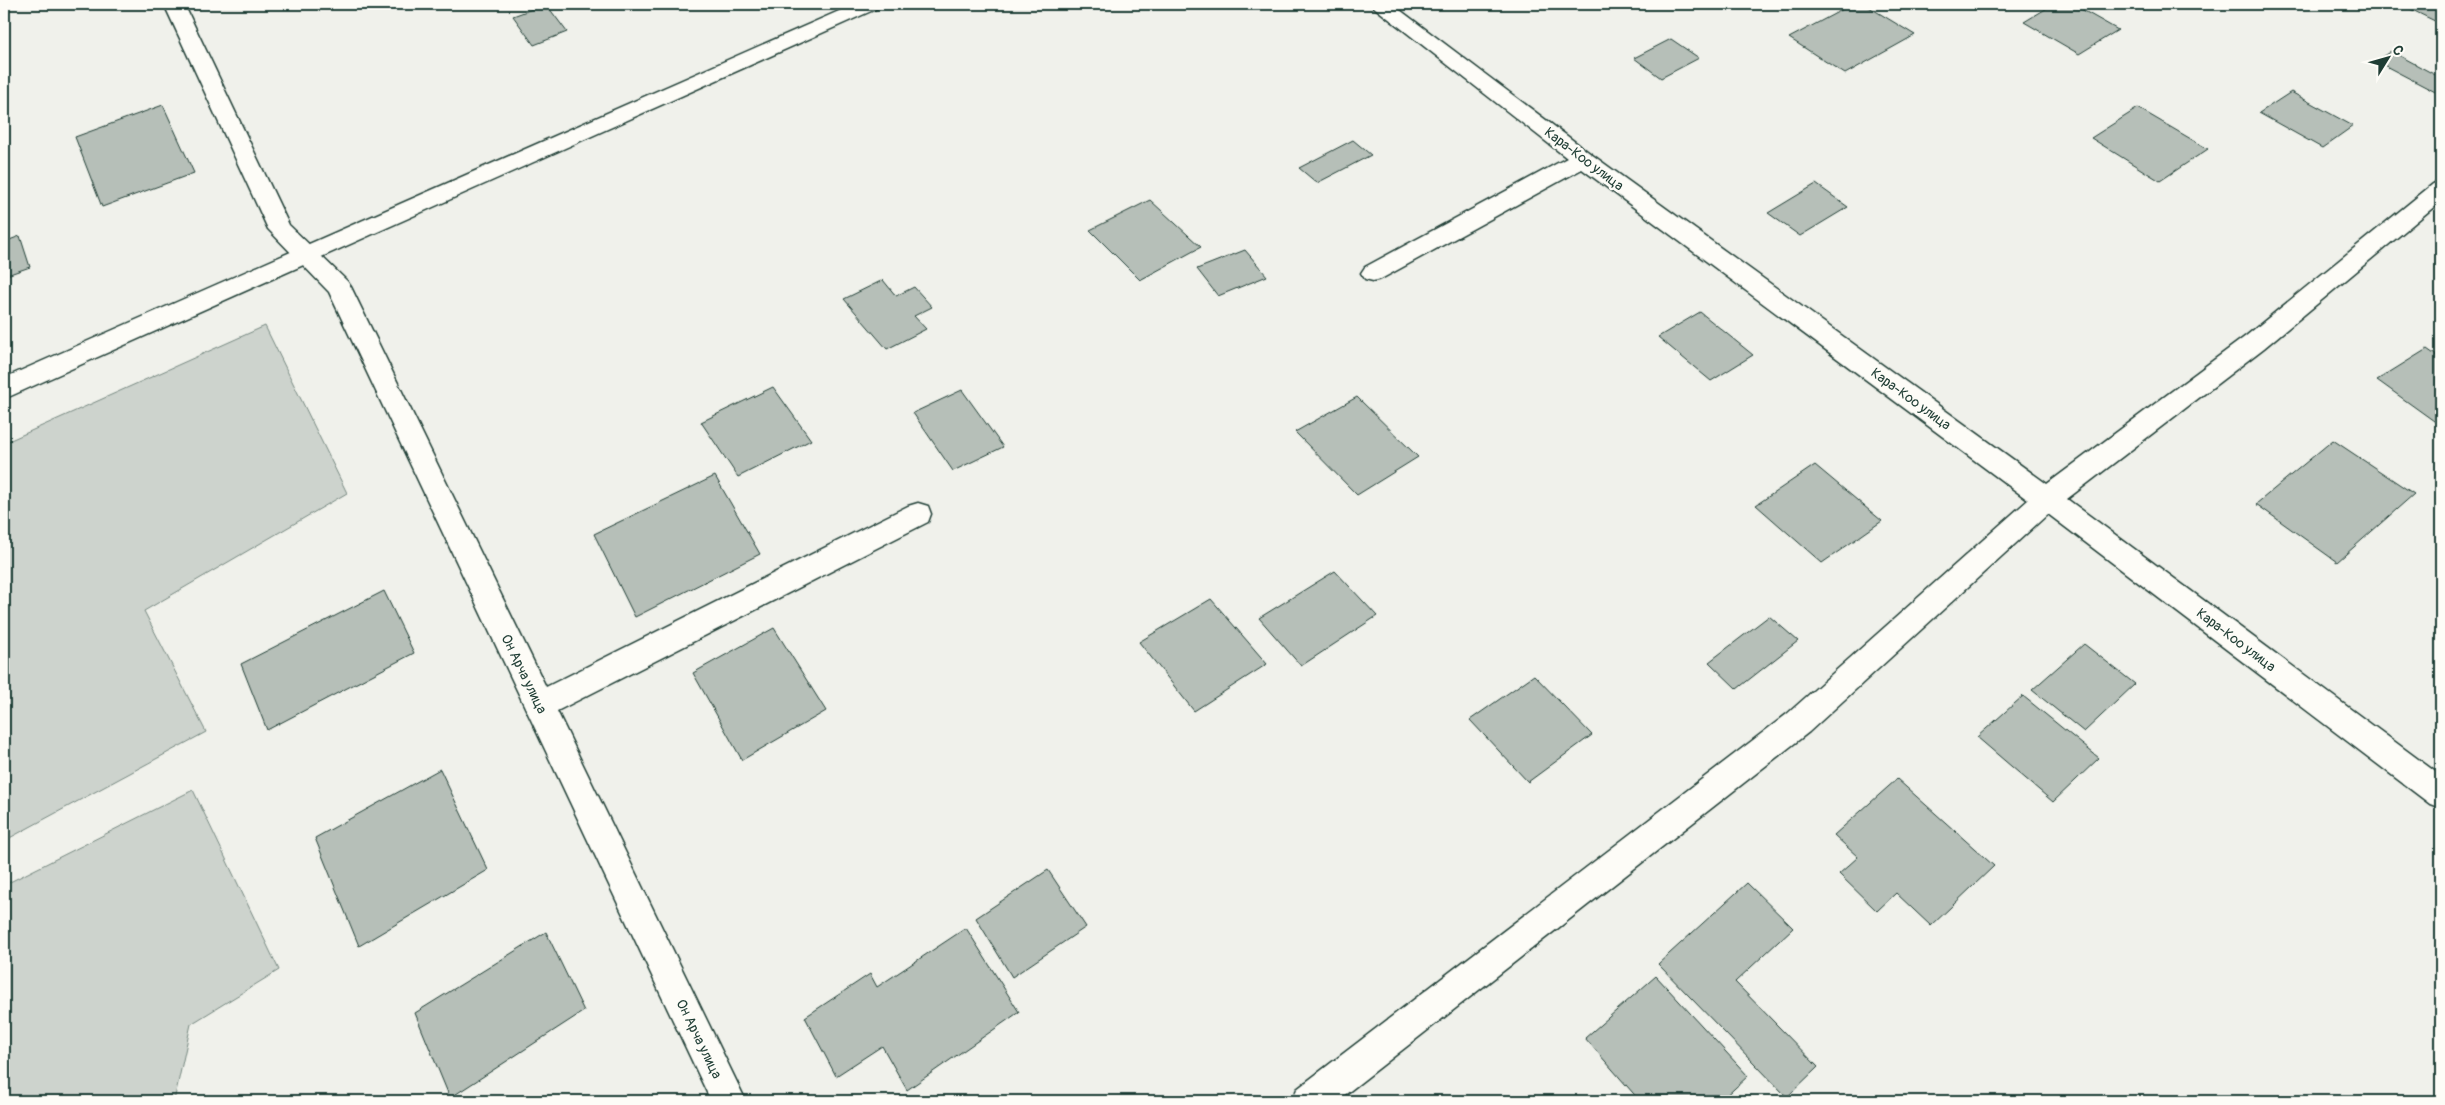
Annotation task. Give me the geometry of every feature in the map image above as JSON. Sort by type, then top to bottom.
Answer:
[{"type":"street","name":"Он Арча улица","points":[[174,4],[280,229],[308,254],[339,287],[729,1101]]},
{"type":"street","points":[[4,389],[871,4]]},
{"type":"street","name":"Кара-Коо улица","points":[[1380,4],[1583,158],[2047,499],[2441,794]]},
{"type":"street","points":[[1373,273],[1583,158]]},
{"type":"street","points":[[1309,1101],[1798,723],[2047,499],[2255,342],[2441,189]]},
{"type":"street","points":[[540,705],[918,514]]},
{"type":"shaded area","points":[[265,326],[347,493],[144,611],[206,732],[4,841],[4,443]]},
{"type":"shaded area","points":[[193,790],[279,970],[191,1024],[174,1101],[4,1101],[4,885]]},
{"type":"building","points":[[546,4],[567,32],[534,45],[513,16]]},
{"type":"building","points":[[1853,4],[1864,4],[1915,35],[1845,74],[1789,38]]},
{"type":"building","points":[[2054,4],[2072,4],[2118,30],[2079,54],[2024,22]]},
{"type":"building","points":[[2403,4],[2441,4],[2441,24],[2402,5]]},
{"type":"building","points":[[1671,39],[1699,58],[1661,78],[1634,58]]},
{"type":"building","points":[[2391,51],[2441,78],[2441,95],[2376,61]]},
{"type":"building","points":[[2291,92],[2353,126],[2322,148],[2259,113]]},
{"type":"building","points":[[163,105],[194,173],[102,207],[75,137]]},
{"type":"building","points":[[2138,108],[2208,149],[2160,181],[2091,138]]},
{"type":"building","points":[[1353,140],[1371,155],[1317,183],[1299,168]]},
{"type":"building","points":[[1816,184],[1848,207],[1800,236],[1768,213]]},
{"type":"building","points":[[1150,200],[1201,247],[1140,280],[1090,230]]},
{"type":"building","points":[[20,236],[30,267],[4,276],[4,242]]},
{"type":"building","points":[[1245,250],[1267,276],[1218,296],[1197,269]]},
{"type":"building","points":[[883,280],[896,296],[914,287],[932,307],[914,316],[926,329],[887,349],[844,299]]},
{"type":"building","points":[[1700,312],[1753,355],[1711,381],[1658,337]]},
{"type":"building","points":[[2427,349],[2441,359],[2441,426],[2377,380]]},
{"type":"building","points":[[773,387],[811,440],[738,477],[701,422]]},
{"type":"building","points":[[962,390],[1003,447],[953,471],[913,413]]},
{"type":"building","points":[[1357,397],[1418,457],[1357,495],[1295,432]]},
{"type":"building","points":[[2333,440],[2414,494],[2337,562],[2256,504]]},
{"type":"building","points":[[1815,465],[1882,521],[1822,563],[1756,505]]},
{"type":"building","points":[[715,476],[760,554],[635,617],[594,534]]},
{"type":"building","points":[[1335,571],[1377,616],[1301,666],[1259,618]]},
{"type":"building","points":[[384,591],[414,653],[267,730],[241,664]]},
{"type":"building","points":[[1211,599],[1267,664],[1194,711],[1139,642]]},
{"type":"building","points":[[1769,616],[1798,641],[1737,689],[1709,662]]},
{"type":"building","points":[[774,628],[826,711],[742,760],[693,673]]},
{"type":"building","points":[[2084,644],[2135,684],[2084,732],[2032,690]]},
{"type":"building","points":[[1534,675],[1592,735],[1528,782],[1470,720]]},
{"type":"building","points":[[2023,696],[2099,758],[2053,802],[1977,737]]},
{"type":"building","points":[[440,769],[488,870],[359,946],[315,838]]},
{"type":"building","points":[[1897,779],[1994,866],[1931,926],[1896,893],[1877,911],[1839,874],[1858,857],[1834,835]]},
{"type":"building","points":[[1048,870],[1086,927],[1012,977],[976,918]]},
{"type":"building","points":[[1747,883],[1793,928],[1735,982],[1818,1067],[1787,1097],[1658,964]]},
{"type":"building","points":[[966,928],[1019,1012],[907,1090],[882,1046],[836,1076],[805,1017],[870,974],[877,987]]},
{"type":"building","points":[[546,932],[584,1011],[450,1098],[415,1013]]},
{"type":"building","points":[[1656,976],[1748,1076],[1721,1101],[1640,1101],[1585,1038]]}]
